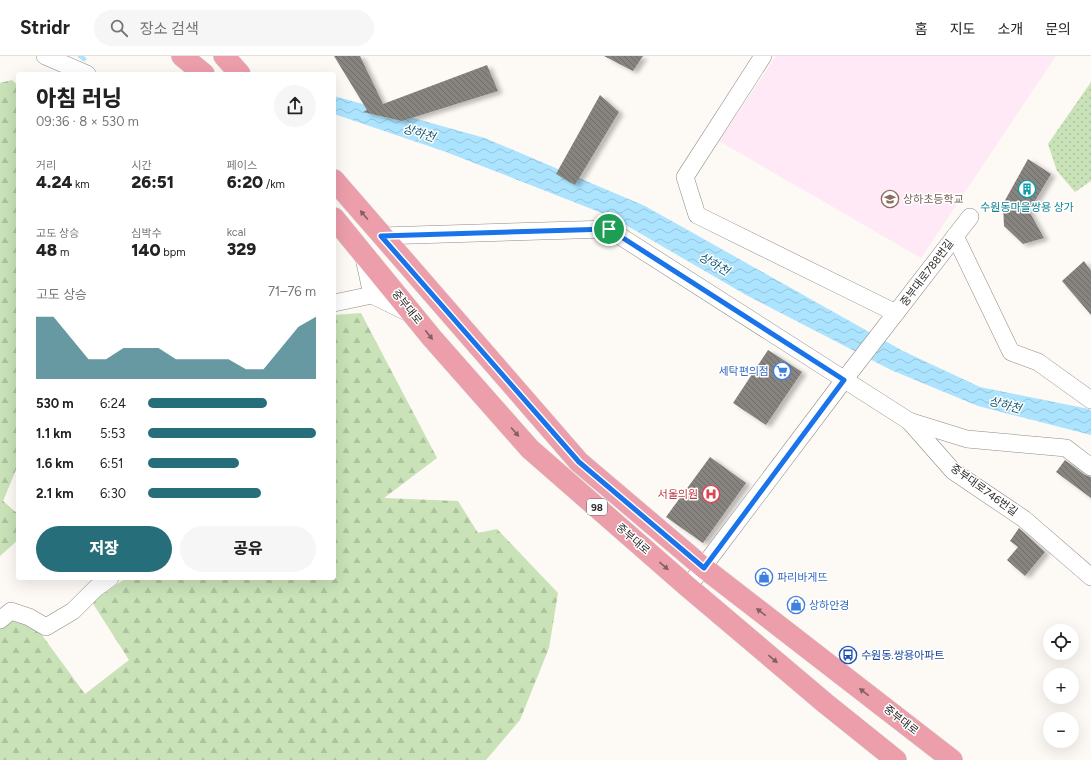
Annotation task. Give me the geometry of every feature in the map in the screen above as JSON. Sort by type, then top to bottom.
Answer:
[{"type":"main road","points":[[182,56],[196,72]]},
{"type":"main road","points":[[224,56],[238,72]]},
{"type":"main road","name":"중부대로","points":[[336,182],[381,236],[579,462],[704,568],[952,760]]},
{"type":"main road","name":"중부대로","points":[[338,226],[362,251],[432,338],[530,449],[824,703],[896,760]]},
{"type":"street","points":[[45,56],[82,72]]},
{"type":"street","points":[[763,56],[685,177],[697,215],[896,313]]},
{"type":"street","name":"중부대로788번길","points":[[846,377],[884,330],[970,217]]},
{"type":"street","points":[[381,236],[609,229],[846,377],[704,568],[688,587]]},
{"type":"street","points":[[955,236],[1011,352],[1038,362],[1091,400]]},
{"type":"street","points":[[362,251],[372,295]]},
{"type":"street","points":[[336,303],[372,295],[414,315]]},
{"type":"street","name":"중부대로746번길","points":[[846,377],[909,421],[953,470],[1024,519],[1088,575]]},
{"type":"street","points":[[909,421],[967,439],[1066,448],[1091,467]]},
{"type":"street","points":[[0,620],[11,611],[29,617],[46,627],[73,611],[96,588],[107,580]]},
{"type":"shaded area","name":"상하초등학교","points":[[776,56],[1056,56],[921,258],[719,141]]},
{"type":"green space","points":[[12,80],[16,83],[16,470],[3,501],[16,512],[16,542],[0,556],[0,83]]},
{"type":"green space","points":[[1091,82],[1091,181],[1075,192],[1057,171],[1048,144]]},
{"type":"green space","points":[[361,313],[437,458],[384,498],[458,501],[478,533],[497,529],[558,593],[549,648],[520,720],[486,760],[0,760],[0,623],[16,611],[36,627],[85,694],[129,660],[92,602],[123,580],[336,580],[336,315]]},
{"type":"water","name":"상하천","points":[[336,97],[485,138],[645,206],[903,351],[980,387],[1089,409],[1091,411],[1091,435],[978,406],[891,370],[746,295],[612,217],[446,152],[336,115]]},
{"type":"building","points":[[334,56],[360,56],[383,104],[487,65],[498,91],[402,121],[363,112],[367,110]]},
{"type":"building","points":[[604,56],[643,56],[633,71]]},
{"type":"building","points":[[600,95],[619,112],[575,185],[556,174]]},
{"type":"building","name":"수원동마을쌍용 상가","points":[[1028,159],[1051,174],[1029,211],[1044,238],[1023,244],[1004,226],[1003,204]]},
{"type":"building","points":[[1084,261],[1091,271],[1091,315],[1062,281]]},
{"type":"building","points":[[768,350],[802,372],[766,425],[733,403]]},
{"type":"building","points":[[710,457],[746,483],[703,543],[666,517]]},
{"type":"building","points":[[1065,460],[1085,475],[1091,477],[1091,498],[1056,472]]},
{"type":"building","points":[[1019,528],[1045,552],[1025,576],[1007,560],[1018,547],[1010,541]]},
{"type":"waterway","points":[[80,56],[84,59]]},
{"type":"place","name":"수원동마을쌍용 상가","points":[[1027,189]]},
{"type":"place","name":"상하초등학교","points":[[890,199]]},
{"type":"place","name":"세탁편의점","points":[[782,371]]},
{"type":"place","name":"서울의원","points":[[711,494]]},
{"type":"place","name":"파리바게뜨","points":[[764,577]]},
{"type":"place","name":"상하안경","points":[[796,605]]},
{"type":"place","name":"수원동.쌍용아파트","points":[[848,655]]},
{"type":"route","points":[[609,229],[844,380],[704,568],[579,462],[381,236],[609,229]]}]
